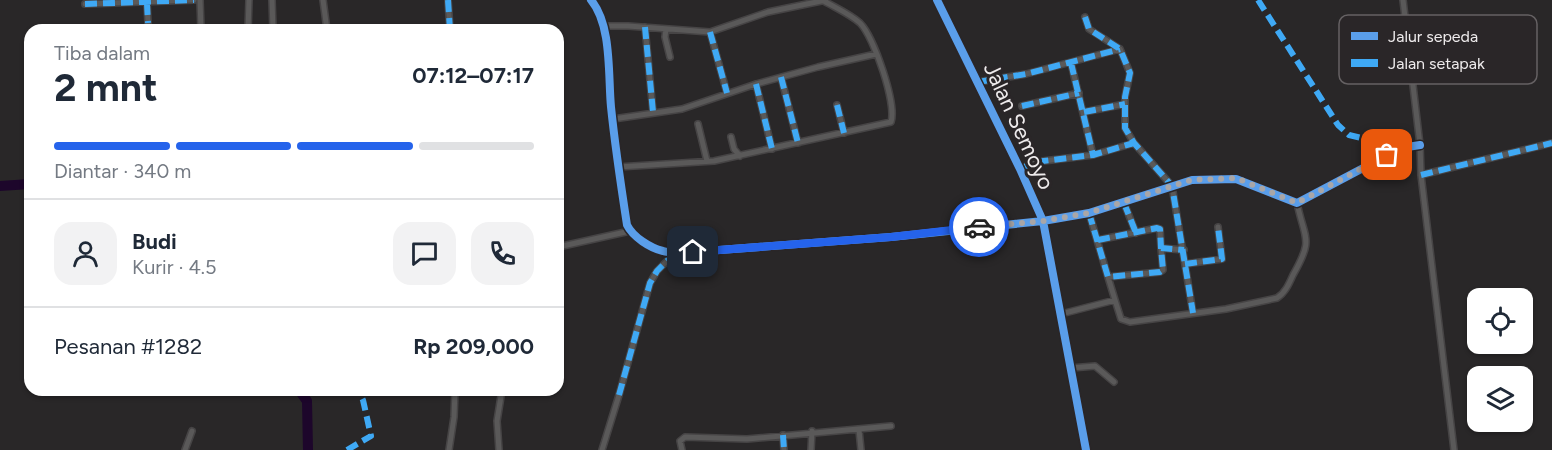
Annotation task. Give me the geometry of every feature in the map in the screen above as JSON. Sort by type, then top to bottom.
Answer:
[{"type":"street","points":[[85,4],[194,0]]},
{"type":"street","points":[[200,0],[201,24]]},
{"type":"street","points":[[248,24],[249,0]]},
{"type":"street","points":[[272,0],[273,24]]},
{"type":"street","points":[[323,0],[326,24]]},
{"type":"street","points":[[448,0],[450,24]]},
{"type":"street","points":[[591,0],[600,12],[604,26],[618,168],[627,225],[630,231],[646,243],[664,252],[693,252],[891,237],[1043,221],[1089,213],[1191,180],[1236,178],[1297,203],[1306,231],[1306,249],[1284,293],[1277,298],[1226,309],[1125,322],[1121,319],[1089,213]]},
{"type":"street","points":[[604,26],[710,32],[768,12],[825,0],[862,25],[876,54],[889,94],[892,118],[891,122],[740,156],[618,168]]},
{"type":"street","name":"Jalan Semoyo","points":[[937,0],[1043,221],[1086,450]]},
{"type":"street","points":[[1403,0],[1405,15]]},
{"type":"street","points":[[147,3],[148,23]]},
{"type":"street","points":[[1085,16],[1089,29],[1120,49],[1130,74],[1125,104],[1125,128],[1134,143],[1172,186],[1193,313]]},
{"type":"street","points":[[645,27],[653,112]]},
{"type":"street","points":[[666,29],[664,37],[670,57]]},
{"type":"street","points":[[710,32],[727,93]]},
{"type":"street","points":[[978,82],[1071,63],[1120,49]]},
{"type":"street","points":[[613,119],[682,109],[756,84],[876,54]]},
{"type":"street","points":[[1071,63],[1093,155]]},
{"type":"street","points":[[781,77],[798,143]]},
{"type":"street","points":[[756,84],[772,149]]},
{"type":"street","points":[[1413,84],[1421,175],[1454,450]]},
{"type":"street","points":[[1022,106],[1079,93]]},
{"type":"street","points":[[1084,112],[1125,104]]},
{"type":"street","points":[[837,105],[844,133]]},
{"type":"street","points":[[698,124],[707,161]]},
{"type":"street","points":[[731,137],[734,149],[740,156]]},
{"type":"street","points":[[1421,175],[1552,142]]},
{"type":"street","points":[[1020,169],[1035,162],[1093,155],[1134,143]]},
{"type":"street","points":[[1297,203],[1387,155],[1407,146],[1420,145]]},
{"type":"street","points":[[1124,203],[1136,233]]},
{"type":"street","points":[[1185,264],[1222,259],[1218,227]]},
{"type":"street","points":[[1098,240],[1160,229],[1162,270],[1160,272],[1108,277]]},
{"type":"street","points":[[564,246],[630,231]]},
{"type":"street","points":[[1161,248],[1184,250]]},
{"type":"street","points":[[602,450],[648,287],[657,271],[676,252]]},
{"type":"street","points":[[1061,314],[1115,300]]},
{"type":"street","points":[[1071,369],[1095,366],[1114,382]]},
{"type":"street","points":[[449,450],[455,396]]},
{"type":"street","points":[[499,450],[497,421],[501,396]]},
{"type":"street","points":[[682,450],[680,441],[685,437],[747,439],[812,431],[859,430],[891,426]]},
{"type":"street","points":[[859,430],[861,450]]},
{"type":"street","points":[[185,450],[192,431]]},
{"type":"street","points":[[811,450],[812,431]]},
{"type":"street","points":[[783,435],[784,450]]},
{"type":"waterway","points":[[0,186],[24,184]]},
{"type":"waterway","points":[[303,396],[307,401],[308,450]]},
{"type":"marked path","points":[[85,4],[194,0]]},
{"type":"marked path","points":[[448,0],[450,24]]},
{"type":"marked path","points":[[1258,0],[1338,125],[1349,135],[1374,141],[1392,153]]},
{"type":"marked path","points":[[147,3],[148,23]]},
{"type":"marked path","points":[[1085,17],[1089,29],[1120,49],[1130,73],[1125,97],[1125,128],[1134,143],[1172,186],[1193,313]]},
{"type":"marked path","points":[[645,27],[653,112]]},
{"type":"marked path","points":[[710,32],[727,93]]},
{"type":"marked path","points":[[978,82],[1026,74],[1120,49]]},
{"type":"marked path","points":[[1071,63],[1093,155]]},
{"type":"marked path","points":[[781,77],[798,143]]},
{"type":"marked path","points":[[756,84],[772,149]]},
{"type":"marked path","points":[[1022,106],[1079,93]]},
{"type":"marked path","points":[[1084,112],[1125,104]]},
{"type":"marked path","points":[[837,105],[844,133]]},
{"type":"marked path","points":[[1020,169],[1035,162],[1093,155],[1134,143]]},
{"type":"marked path","points":[[1421,175],[1552,143]]},
{"type":"marked path","points":[[1124,203],[1136,233]]},
{"type":"marked path","points":[[1089,213],[1108,277],[1160,272],[1163,270],[1161,248],[1184,250]]},
{"type":"marked path","points":[[1185,264],[1222,259],[1218,227]]},
{"type":"marked path","points":[[1098,240],[1157,228],[1160,229],[1161,248]]},
{"type":"marked path","points":[[619,395],[650,283],[657,271],[676,252]]},
{"type":"marked path","points":[[347,450],[371,436],[361,396]]},
{"type":"marked path","points":[[783,435],[784,450]]},
{"type":"cycle path","points":[[591,0],[598,10],[606,36],[611,107],[627,225],[642,241],[666,252],[891,237],[1043,221],[1089,213],[1192,180],[1236,179],[1297,203],[1401,148],[1420,145]]},
{"type":"cycle path","points":[[937,0],[1043,221],[1086,450]]},
{"type":"way so far","points":[[979,227],[1043,221],[1089,213],[1191,180],[1236,178],[1297,203],[1387,155]]},
{"type":"route","points":[[693,252],[891,237],[979,227]]}]
